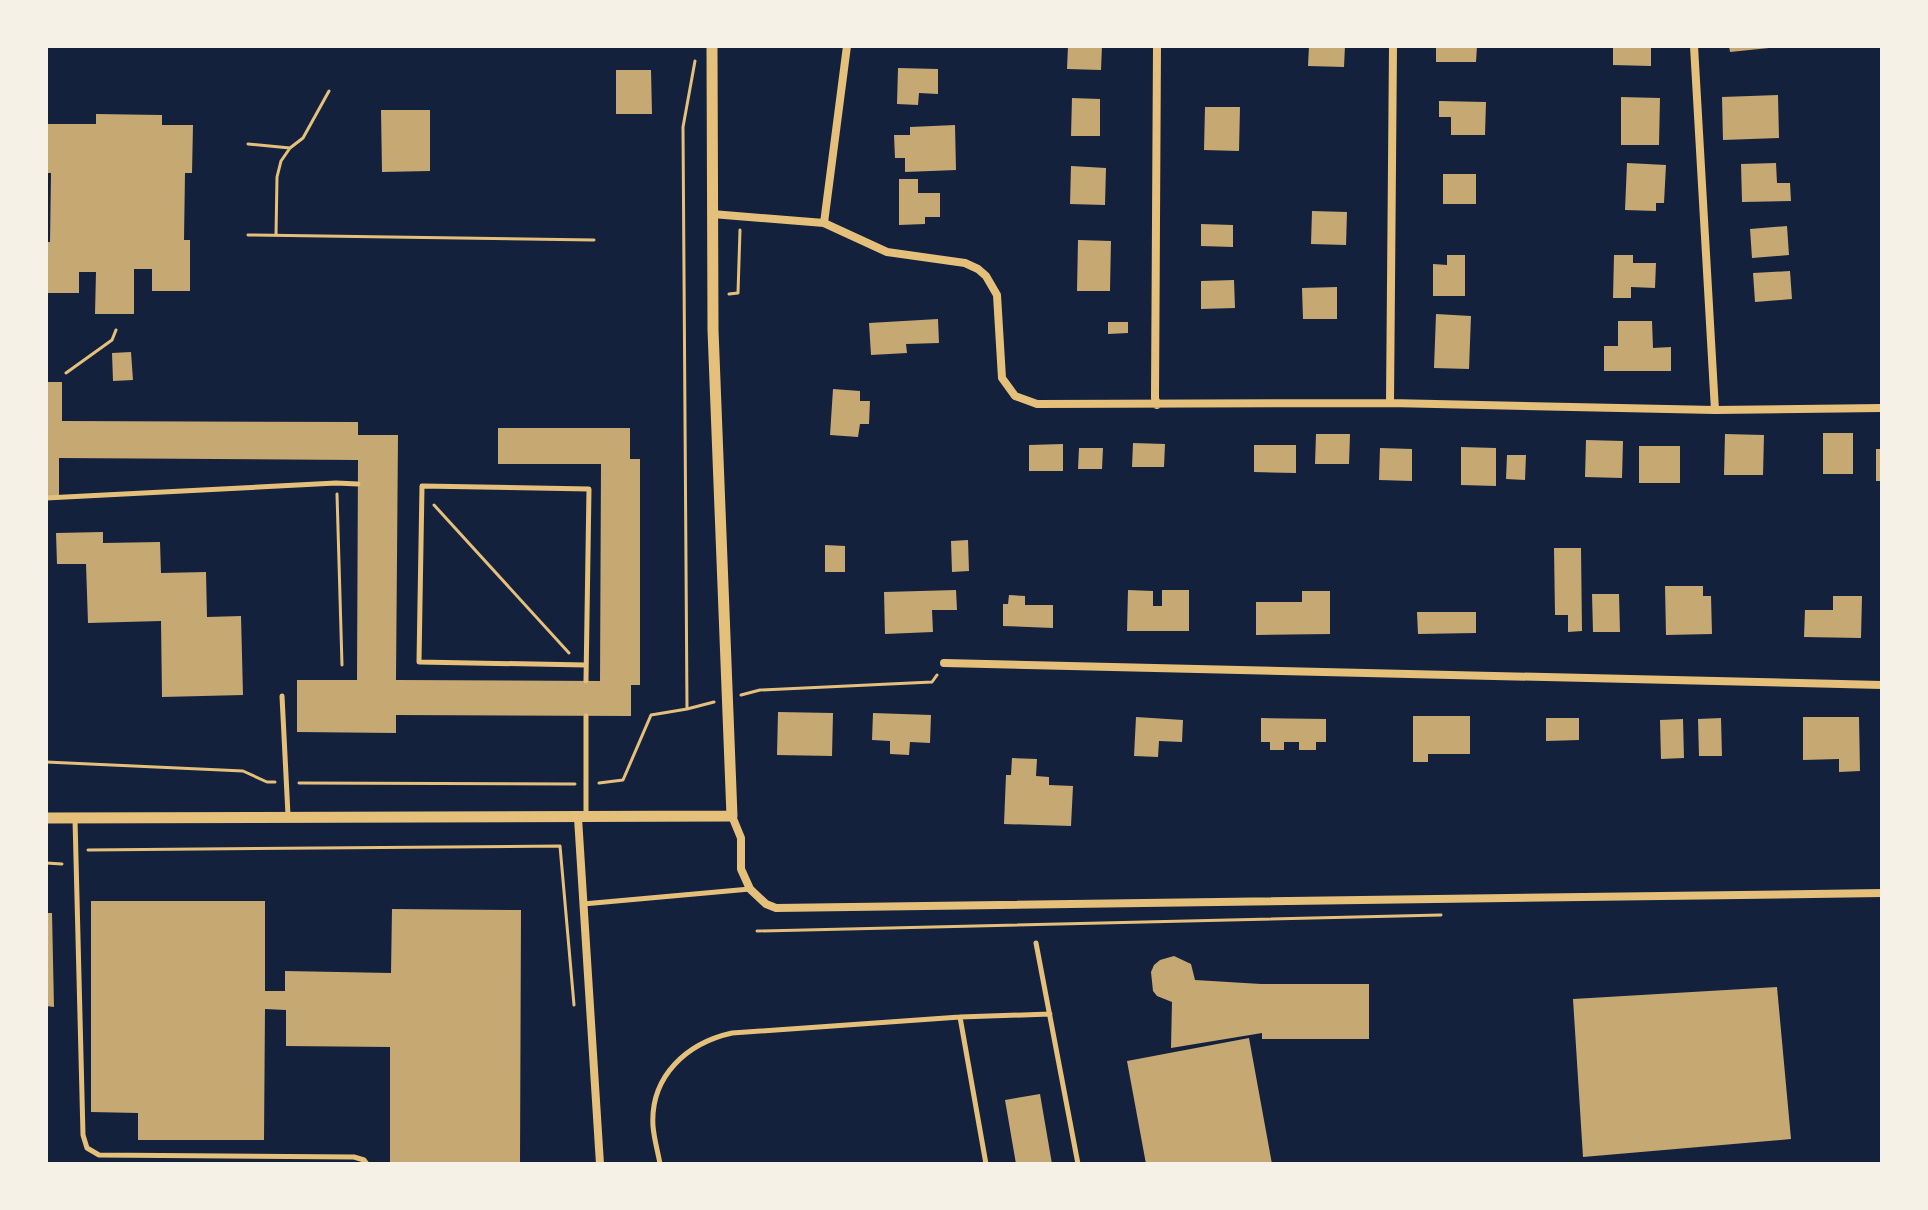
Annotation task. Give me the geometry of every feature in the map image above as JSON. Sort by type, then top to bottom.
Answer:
[{"type":"street","points":[[712,46],[713,330],[732,816],[741,838],[741,869],[750,889],[766,904],[776,908],[1882,893]]},
{"type":"street","points":[[824,223],[847,46]]},
{"type":"street","points":[[1156,402],[1157,46]]},
{"type":"street","points":[[1390,403],[1393,46]]},
{"type":"street","points":[[1694,46],[1715,410]]},
{"type":"street","points":[[712,214],[824,223],[887,252],[965,263],[986,276],[997,295],[1002,378],[1015,396],[1037,404],[1390,403],[1715,410],[1882,408]]},
{"type":"street","points":[[944,663],[1882,685]]},
{"type":"street","points":[[46,818],[732,816]]},
{"type":"street","points":[[582,818],[583,904],[600,1164]]},
{"type":"lane","points":[[46,498],[358,484]]},
{"type":"lane","points":[[583,665],[419,662],[422,486],[589,489],[583,665],[586,681]]},
{"type":"lane","points":[[282,696],[288,818]]},
{"type":"lane","points":[[582,818],[586,784],[586,716]]},
{"type":"lane","points":[[75,818],[83,1135],[87,1148],[99,1155],[354,1157],[367,1164]]},
{"type":"lane","points":[[583,904],[750,889]]},
{"type":"lane","points":[[1036,943],[1078,1164]]},
{"type":"lane","points":[[660,1164],[653,1126],[655,1102],[662,1081],[673,1064],[692,1047],[713,1037],[732,1033],[960,1017],[1050,1014]]},
{"type":"lane","points":[[960,1017],[986,1164]]},
{"type":"path","points":[[687,709],[683,127],[695,60]]},
{"type":"path","points":[[276,236],[277,177],[281,161],[290,148],[303,138],[329,91]]},
{"type":"path","points":[[248,144],[290,148]]},
{"type":"path","points":[[248,235],[594,240]]},
{"type":"path","points":[[66,373],[112,340],[116,330]]},
{"type":"path","points":[[336,483],[342,665]]},
{"type":"path","points":[[422,492],[583,665]]},
{"type":"path","points":[[46,762],[243,771],[267,782],[285,783],[586,784],[623,780],[651,715],[760,690],[932,682],[944,663]]},
{"type":"path","points":[[75,850],[560,846],[574,1005]]},
{"type":"path","points":[[46,863],[76,864]]},
{"type":"path","points":[[757,931],[1453,914]]},
{"type":"building","points":[[1068,46],[1102,46],[1101,70],[1067,69]]},
{"type":"building","points":[[1309,46],[1345,46],[1344,67],[1308,66]]},
{"type":"building","points":[[1436,46],[1477,46],[1476,62],[1436,62]]},
{"type":"building","points":[[1613,46],[1651,46],[1651,66],[1613,65]]},
{"type":"building","points":[[1729,46],[1768,46],[1769,48],[1730,52]]},
{"type":"building","points":[[898,68],[938,69],[938,94],[919,93],[918,105],[897,104]]},
{"type":"building","points":[[616,70],[651,70],[652,114],[616,114]]},
{"type":"building","points":[[1778,95],[1779,138],[1723,140],[1722,97]]},
{"type":"building","points":[[1621,97],[1660,98],[1659,145],[1621,145]]},
{"type":"building","points":[[1072,98],[1100,99],[1100,136],[1071,136]]},
{"type":"building","points":[[1439,101],[1486,102],[1485,135],[1451,135],[1451,117],[1439,117]]},
{"type":"building","points":[[1205,107],[1240,107],[1239,151],[1204,150]]},
{"type":"building","points":[[381,110],[430,110],[430,171],[382,172]]},
{"type":"building","points":[[96,114],[162,115],[162,125],[193,125],[192,173],[185,173],[184,240],[190,240],[190,291],[152,291],[152,269],[134,269],[134,314],[95,314],[96,272],[79,272],[79,293],[46,293],[51,173],[46,173],[46,124],[96,124]]},
{"type":"building","points":[[955,125],[956,170],[905,172],[905,158],[895,158],[894,135],[910,135],[910,127]]},
{"type":"building","points":[[1627,163],[1666,165],[1664,203],[1656,203],[1656,211],[1625,210]]},
{"type":"building","points":[[1776,163],[1777,183],[1790,183],[1791,201],[1742,202],[1741,164]]},
{"type":"building","points":[[1071,166],[1106,168],[1105,205],[1070,204]]},
{"type":"building","points":[[1443,174],[1476,174],[1476,204],[1443,204]]},
{"type":"building","points":[[899,179],[918,179],[918,193],[940,193],[940,217],[925,217],[925,224],[899,225]]},
{"type":"building","points":[[1312,211],[1347,212],[1346,245],[1311,244]]},
{"type":"building","points":[[1201,224],[1233,225],[1233,247],[1201,246]]},
{"type":"building","points":[[1787,226],[1789,255],[1752,258],[1750,229]]},
{"type":"building","points":[[1078,240],[1111,241],[1110,291],[1077,291]]},
{"type":"building","points":[[1447,255],[1465,255],[1465,296],[1433,296],[1433,264],[1447,265]]},
{"type":"building","points":[[1614,255],[1633,255],[1633,263],[1656,263],[1655,288],[1631,287],[1631,298],[1613,298]]},
{"type":"building","points":[[1790,271],[1792,299],[1755,302],[1753,273]]},
{"type":"building","points":[[1234,280],[1235,308],[1201,309],[1201,281]]},
{"type":"building","points":[[1337,287],[1337,319],[1303,319],[1302,288]]},
{"type":"building","points":[[1436,314],[1471,316],[1469,369],[1434,368]]},
{"type":"building","points":[[938,319],[939,343],[906,344],[907,353],[871,355],[869,323]]},
{"type":"building","points":[[1618,321],[1652,321],[1653,348],[1671,347],[1671,371],[1604,371],[1604,346],[1618,346]]},
{"type":"building","points":[[1108,322],[1128,322],[1128,333],[1108,334]]},
{"type":"building","points":[[131,352],[133,380],[113,381],[112,353]]},
{"type":"building","points":[[46,382],[62,382],[62,421],[358,422],[358,435],[398,435],[396,680],[600,681],[601,464],[498,464],[498,428],[630,428],[630,459],[640,459],[640,685],[631,685],[631,716],[396,715],[396,733],[297,732],[297,680],[357,680],[358,460],[59,458],[59,497],[46,497]]},
{"type":"building","points":[[833,389],[860,391],[860,401],[870,401],[869,424],[860,424],[858,437],[830,435]]},
{"type":"building","points":[[1823,433],[1853,433],[1853,474],[1823,474]]},
{"type":"building","points":[[1316,434],[1350,434],[1349,464],[1315,464]]},
{"type":"building","points":[[1725,434],[1764,435],[1763,475],[1724,475]]},
{"type":"building","points":[[1586,440],[1623,441],[1622,478],[1585,477]]},
{"type":"building","points":[[1133,443],[1165,444],[1164,467],[1132,467]]},
{"type":"building","points":[[1063,444],[1063,471],[1029,471],[1029,445]]},
{"type":"building","points":[[1254,445],[1296,445],[1296,473],[1254,472]]},
{"type":"building","points":[[1639,446],[1680,446],[1680,483],[1639,483]]},
{"type":"building","points":[[1461,447],[1496,448],[1496,486],[1461,485]]},
{"type":"building","points":[[1079,448],[1103,448],[1102,469],[1078,469]]},
{"type":"building","points":[[1380,448],[1412,449],[1412,481],[1379,480]]},
{"type":"building","points":[[1876,449],[1882,449],[1882,481],[1876,481]]},
{"type":"building","points":[[1507,455],[1526,455],[1525,480],[1506,479]]},
{"type":"building","points":[[103,532],[103,543],[160,542],[161,573],[206,572],[207,617],[241,616],[243,695],[162,697],[161,621],[88,623],[86,564],[57,564],[56,533]]},
{"type":"building","points":[[968,540],[969,571],[952,572],[951,541]]},
{"type":"building","points":[[825,545],[845,546],[845,572],[825,572]]},
{"type":"building","points":[[1554,548],[1581,548],[1582,631],[1568,632],[1568,615],[1555,615]]},
{"type":"building","points":[[1665,586],[1703,586],[1703,596],[1711,596],[1712,634],[1666,635]]},
{"type":"building","points":[[956,590],[957,610],[932,610],[933,632],[885,634],[884,592]]},
{"type":"building","points":[[1128,590],[1153,591],[1153,606],[1162,606],[1162,590],[1189,590],[1189,631],[1127,631]]},
{"type":"building","points":[[1302,591],[1330,591],[1330,634],[1256,635],[1256,602],[1302,602]]},
{"type":"building","points":[[1592,594],[1619,594],[1620,632],[1593,632]]},
{"type":"building","points":[[1009,595],[1025,596],[1025,605],[1053,605],[1053,628],[1003,626],[1003,604],[1008,604]]},
{"type":"building","points":[[1833,596],[1862,596],[1861,638],[1804,637],[1805,610],[1833,610]]},
{"type":"building","points":[[1417,612],[1476,612],[1476,633],[1418,634]]},
{"type":"building","points":[[778,712],[833,713],[832,756],[777,755]]},
{"type":"building","points":[[873,713],[931,715],[930,743],[910,742],[909,755],[890,754],[890,741],[872,740]]},
{"type":"building","points":[[1413,716],[1470,716],[1470,754],[1428,754],[1428,762],[1413,762]]},
{"type":"building","points":[[1136,717],[1183,720],[1182,742],[1159,741],[1158,757],[1134,756]]},
{"type":"building","points":[[1803,717],[1859,717],[1860,771],[1839,772],[1839,759],[1803,760]]},
{"type":"building","points":[[1261,718],[1326,719],[1326,742],[1316,742],[1316,750],[1299,750],[1299,742],[1284,742],[1284,750],[1270,750],[1270,742],[1261,742]]},
{"type":"building","points":[[1546,718],[1579,718],[1579,740],[1546,741]]},
{"type":"building","points":[[1721,718],[1722,756],[1699,756],[1698,719]]},
{"type":"building","points":[[1683,719],[1684,758],[1661,759],[1660,720]]},
{"type":"building","points":[[1012,758],[1037,759],[1036,776],[1049,777],[1049,785],[1073,786],[1071,826],[1004,824],[1006,775],[1011,775]]},
{"type":"building","points":[[91,901],[265,901],[265,991],[285,991],[285,971],[391,973],[392,909],[521,910],[520,1164],[390,1164],[390,1047],[286,1046],[286,1010],[265,1009],[264,1140],[138,1140],[138,1113],[91,1112]]},
{"type":"building","points":[[46,913],[52,913],[54,1007],[46,1006]]},
{"type":"building","points":[[1174,956],[1191,964],[1195,980],[1261,984],[1369,984],[1369,1039],[1262,1039],[1262,1033],[1171,1048],[1172,1002],[1153,991],[1151,972],[1160,960]]},
{"type":"building","points":[[1777,987],[1791,1139],[1583,1157],[1573,999]]},
{"type":"building","points":[[1249,1038],[1272,1164],[1146,1164],[1127,1061]]},
{"type":"building","points":[[1040,1094],[1052,1164],[1016,1164],[1005,1100]]}]
